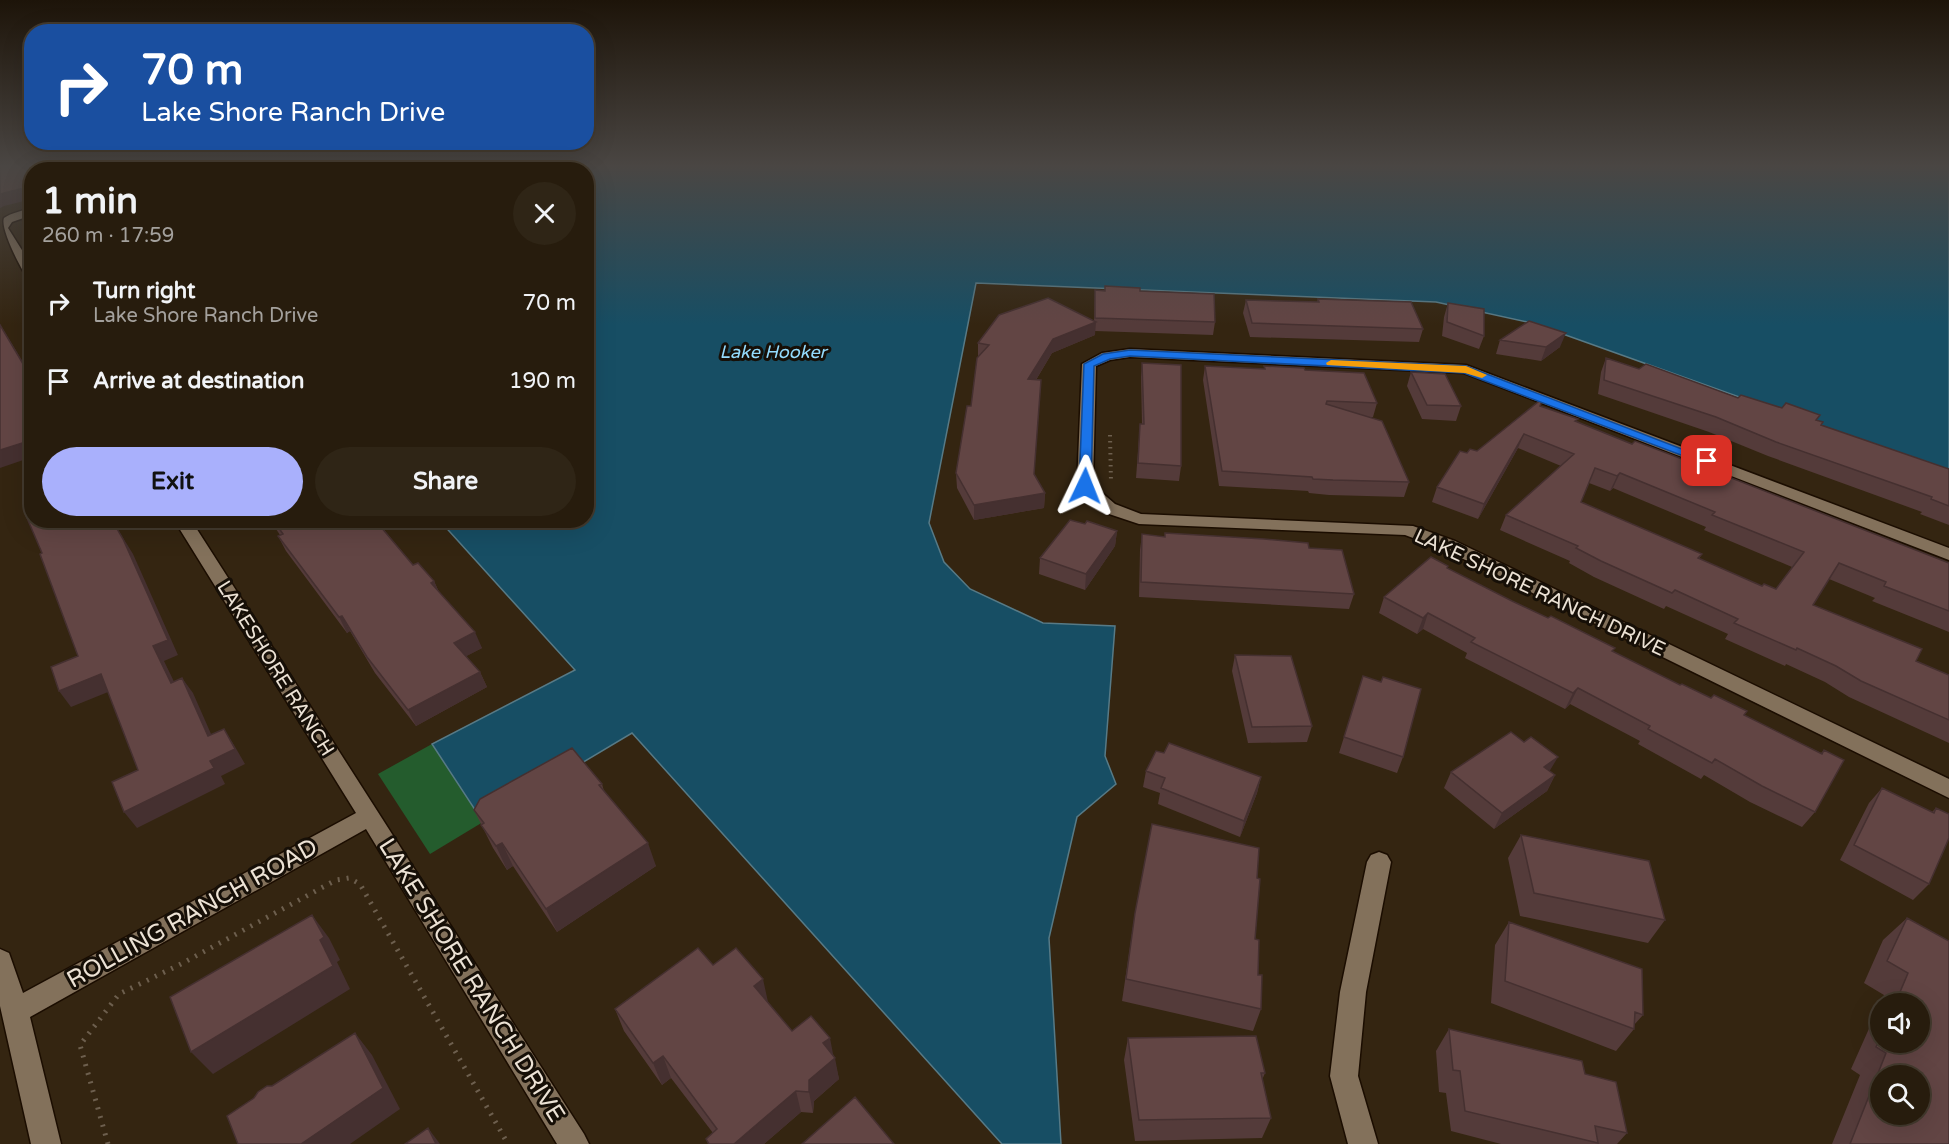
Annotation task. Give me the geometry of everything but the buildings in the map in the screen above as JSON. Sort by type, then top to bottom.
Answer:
[{"type":"street","points":[[12,218],[2,228],[24,263]]},
{"type":"street","name":"LAKE SHORE RANCH DRIVE","points":[[1949,554],[1466,369],[1130,353],[1107,356],[1089,364],[1085,486],[1109,508],[1139,519],[1407,530],[1449,545],[1949,789]]},
{"type":"street","name":"LAKESHORE RANCH","points":[[187,528],[370,816]]},
{"type":"street","name":"ROLLING RANCH ROAD","points":[[15,1011],[370,816]]},
{"type":"street","name":"LAKE SHORE RANCH DRIVE","points":[[370,816],[574,1144]]},
{"type":"street","points":[[1363,1144],[1344,1076],[1353,992],[1379,862]]},
{"type":"street","points":[[0,961],[15,1011],[46,1144]]},
{"type":"path","points":[[1110,424],[1111,483],[1115,491]]},
{"type":"path","points":[[108,1144],[80,1045],[119,994],[181,964],[336,880],[349,878],[360,884],[508,1144]]},
{"type":"green space","points":[[432,744],[483,822],[430,854],[378,774]]},
{"type":"water","name":"Lake Hooker","points":[[594,218],[1949,218],[1949,472],[1532,323],[1436,302],[976,283],[929,523],[944,562],[970,589],[1043,623],[1115,626],[1105,756],[1116,784],[1077,817],[1049,938],[1061,1144],[1002,1144],[632,733],[483,822],[432,744],[575,670],[446,528],[594,528]]},
{"type":"slow traffic","points":[[1331,363],[1466,369],[1482,375]]},
{"type":"route","points":[[1085,486],[1089,364],[1107,356],[1130,353],[1466,369],[1707,461]]}]
